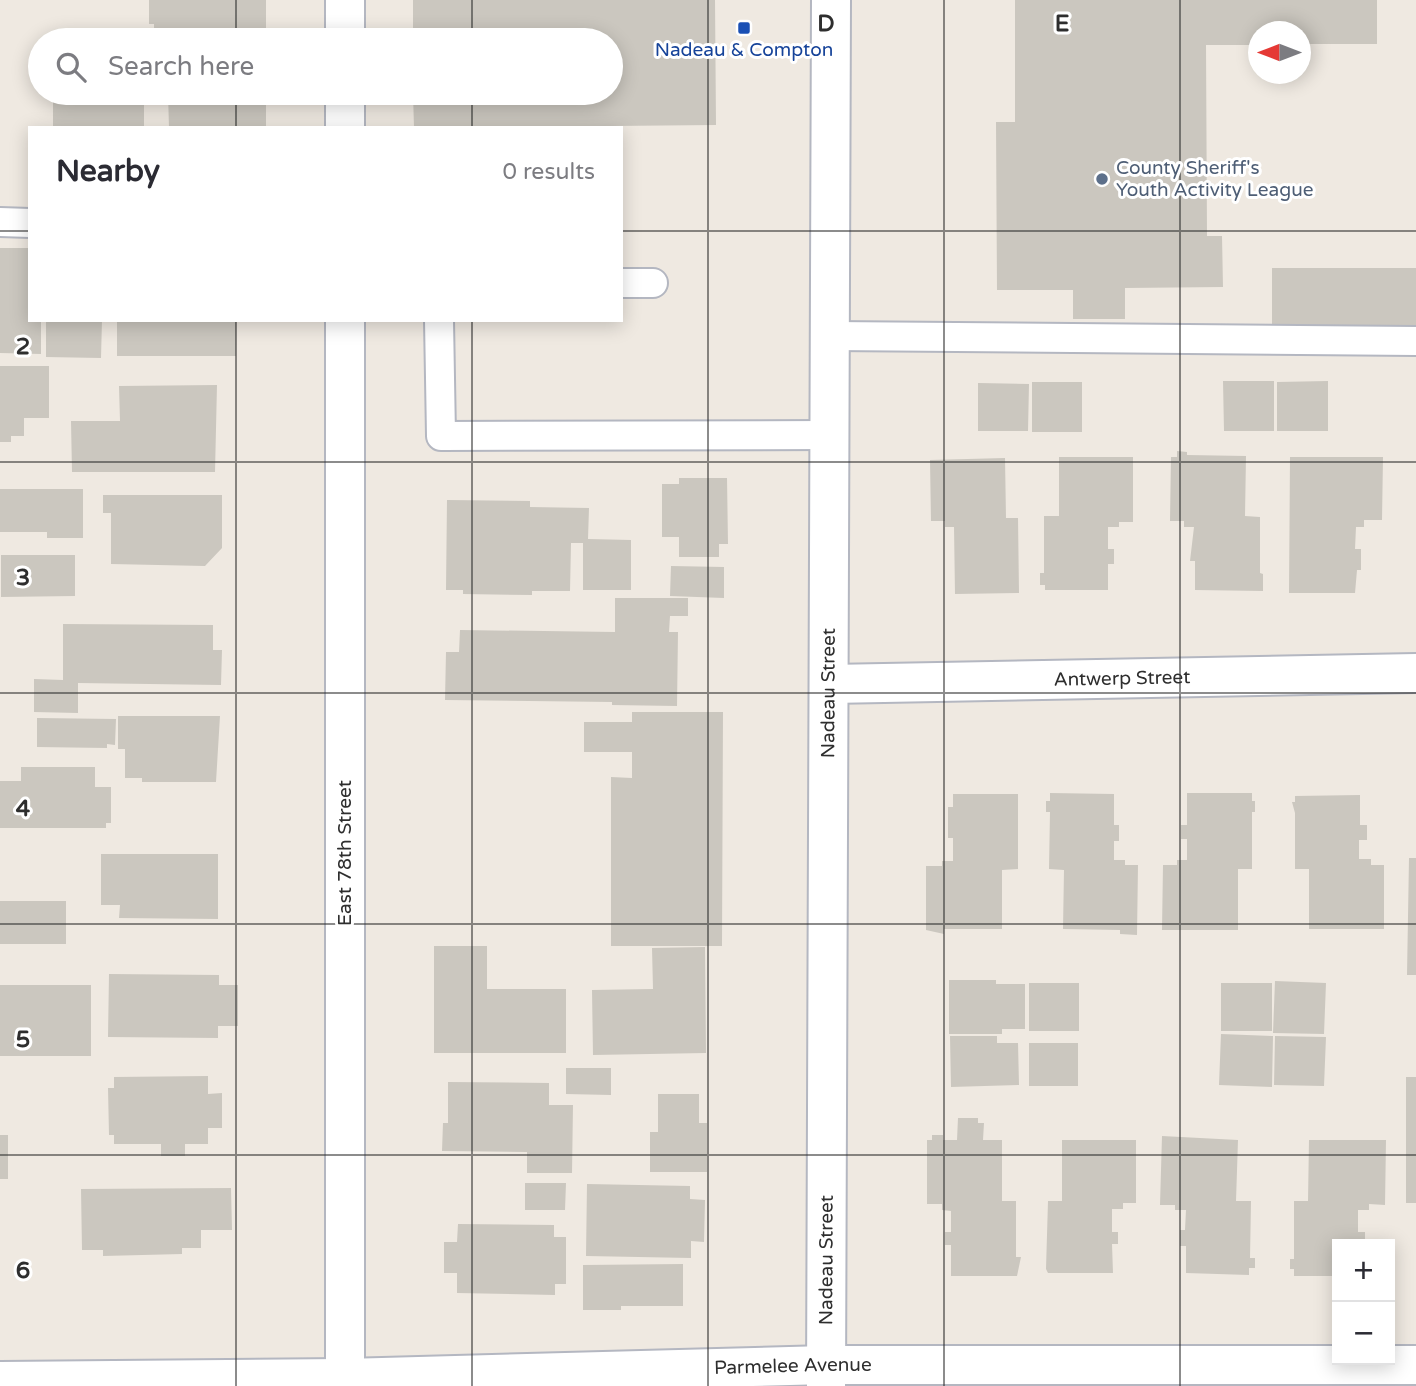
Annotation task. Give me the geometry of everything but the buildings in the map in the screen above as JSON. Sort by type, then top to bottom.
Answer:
[{"type":"street","points":[[345,0],[345,28]]},
{"type":"street","name":"Nadeau Street","points":[[825,1375],[831,0]]},
{"type":"street","points":[[345,105],[345,126]]},
{"type":"street","name":"East 78th Street","points":[[345,322],[345,1382]]},
{"type":"street","name":"Antwerp Street","points":[[830,684],[1416,673]]},
{"type":"street","name":"Parmelee Avenue","points":[[0,1381],[345,1382],[1416,1365]]},
{"type":"lane","points":[[0,222],[28,223]]},
{"type":"lane","points":[[623,283],[653,283]]},
{"type":"lane","points":[[439,322],[441,436],[831,435]]},
{"type":"lane","points":[[831,336],[1416,341]]},
{"type":"place","name":"Nadeau & Compton","points":[[744,28]]},
{"type":"place","name":"County Sheriff's Youth Activity League","points":[[1102,179]]}]
